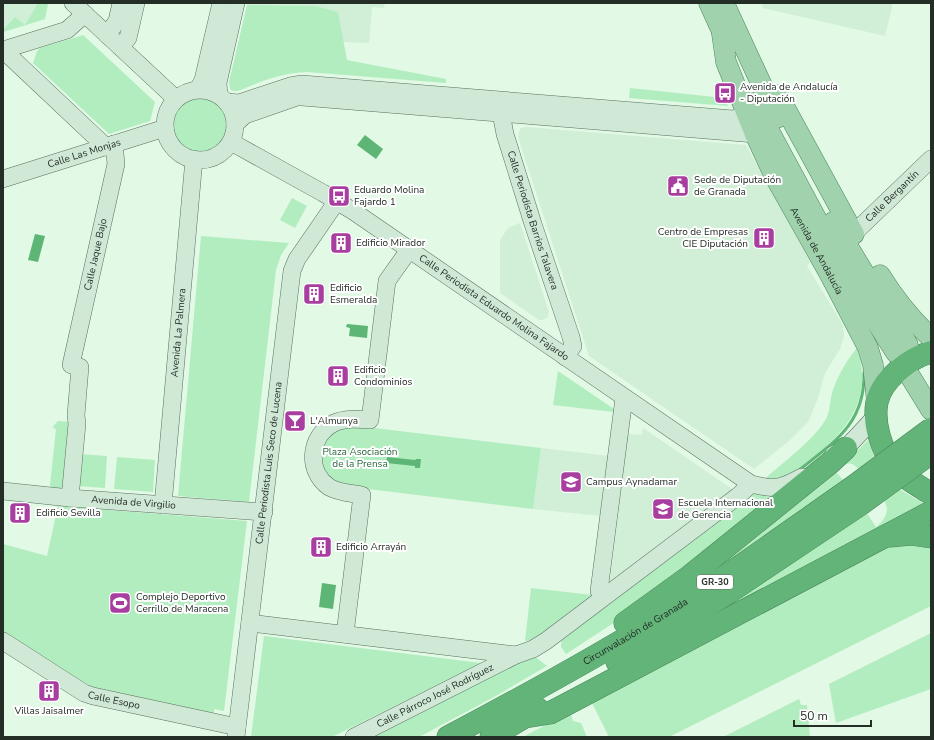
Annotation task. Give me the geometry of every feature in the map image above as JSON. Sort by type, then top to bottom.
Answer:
[{"type":"highway","points":[[924,370],[922,354],[901,367],[882,390],[877,409],[879,432],[884,451],[895,467],[909,480],[928,492],[931,492]]},
{"type":"highway","name":"Circunvalación de Granada","points":[[855,496],[931,429]]},
{"type":"highway","points":[[579,676],[631,619],[690,576],[825,468],[846,448]]},
{"type":"highway","name":"Circunvalación de Granada","points":[[448,737],[579,676],[720,580],[855,496],[931,453]]},
{"type":"highway","points":[[579,676],[743,612],[931,512]]},
{"type":"highway","points":[[883,537],[911,534],[931,538]]},
{"type":"highway","points":[[491,737],[525,717],[550,713],[550,690]]},
{"type":"main road","name":"Avenida de Andalucía","points":[[709,3],[727,27],[756,54],[854,233],[900,305],[918,326],[931,338]]},
{"type":"main road","name":"Avenida de Andalucía","points":[[724,3],[727,27],[726,62],[746,115],[778,182],[868,348],[873,364],[877,409]]},
{"type":"main road","name":"Avenida de Andalucía","points":[[727,27],[755,106],[819,224],[854,286],[902,349]]},
{"type":"main road","points":[[924,370],[931,410]]},
{"type":"street","points":[[107,35],[116,21],[121,3]]},
{"type":"street","points":[[120,47],[128,38],[136,3]]},
{"type":"street","points":[[198,90],[203,80],[221,3]]},
{"type":"street","points":[[236,3],[218,83],[223,99],[233,112],[235,124],[234,135],[231,142],[216,156],[202,160],[194,160],[179,153],[173,148],[166,135],[165,118],[167,111],[176,99],[184,93],[207,90],[223,99],[239,103],[290,86],[302,84],[755,134]]},
{"type":"street","points":[[110,146],[84,127],[3,50],[67,30],[79,8],[176,99]]},
{"type":"street","points":[[23,69],[32,41]]},
{"type":"street","points":[[235,124],[245,114],[298,97],[734,119],[746,115]]},
{"type":"street","name":"Calle Periodista Barrios Talavera","points":[[501,107],[505,134],[520,184],[571,337],[573,346],[566,357]]},
{"type":"street","points":[[78,155],[84,127]]},
{"type":"street","name":"Calle Las Monjas","points":[[3,179],[165,128]]},
{"type":"street","name":"Calle Periodista Eduardo Molina Fajardo","points":[[231,142],[337,201],[751,484]]},
{"type":"street","name":"Calle Jaque Bajo","points":[[70,498],[77,424],[75,366],[116,164],[110,146]]},
{"type":"street","name":"Calle Bergantín","points":[[854,233],[931,159]]},
{"type":"street","name":"Avenida La Palmera","points":[[163,505],[194,160]]},
{"type":"street","name":"Calle Periodista Luis Seco de Lucena","points":[[237,732],[292,271],[297,259],[337,201]]},
{"type":"street","points":[[345,634],[362,495],[340,492],[329,487],[320,478],[315,469],[313,452],[319,436],[333,423],[350,419],[370,420],[387,281],[409,250]]},
{"type":"street","points":[[552,348],[567,327]]},
{"type":"street","points":[[603,597],[599,591],[624,398]]},
{"type":"street","points":[[751,484],[766,488],[783,487],[801,477],[822,460],[846,448],[877,409]]},
{"type":"street","name":"Calle Párroco José Rodríguez","points":[[354,737],[516,655],[533,649],[546,641],[738,496],[751,484]]},
{"type":"street","name":"Avenida de Virgilio","points":[[3,490],[70,498],[264,512]]},
{"type":"street","points":[[250,623],[516,655]]},
{"type":"street","name":"Calle Esopo","points":[[3,641],[84,693],[237,732]]},
{"type":"shaded area","points":[[3,3],[48,4],[45,19],[3,32]]},
{"type":"shaded area","points":[[247,3],[385,3],[384,8],[372,7],[369,43],[343,42],[337,12],[316,6],[247,5]]},
{"type":"shaded area","points":[[761,3],[893,3],[885,36],[763,8]]},
{"type":"shaded area","points":[[526,127],[746,145],[810,262],[807,266],[843,325],[844,336],[840,349],[825,373],[818,398],[808,422],[789,441],[754,469],[589,356],[518,137],[521,128]]},
{"type":"shaded area","points":[[365,135],[383,149],[376,159],[357,145]]},
{"type":"shaded area","points":[[520,223],[549,312],[547,318],[542,320],[539,320],[500,293],[500,240],[508,228]]},
{"type":"shaded area","points":[[35,234],[45,236],[38,262],[28,260]]},
{"type":"shaded area","points":[[347,324],[368,326],[367,338],[349,336],[350,328],[346,327]]},
{"type":"shaded area","name":"Escuela Internacional de Gerencia","points":[[643,428],[732,489],[610,581],[628,434],[642,435]]},
{"type":"shaded area","name":"Campus Aynadamar","points":[[541,448],[609,456],[601,516],[533,509]]},
{"type":"shaded area","points":[[387,457],[415,460],[421,459],[420,468],[415,468],[415,466],[386,463]]},
{"type":"shaded area","points":[[322,583],[336,585],[333,609],[319,607]]},
{"type":"green space","points":[[38,3],[48,4],[45,19],[3,32],[3,30],[15,17],[25,25]]},
{"type":"green space","points":[[247,5],[316,6],[338,12],[347,60],[446,79],[446,83],[307,72],[280,76],[238,91],[233,91],[230,89],[229,82]]},
{"type":"green space","points":[[83,35],[155,102],[150,121],[109,134],[33,63],[37,51],[40,48]]},
{"type":"green space","points":[[630,88],[724,98],[728,106],[629,98]]},
{"type":"green space","points":[[195,98],[205,98],[215,102],[223,110],[227,120],[227,130],[223,140],[215,148],[205,152],[195,152],[185,148],[177,140],[173,130],[173,120],[177,110],[185,102]]},
{"type":"green space","points":[[292,198],[307,206],[295,228],[280,220]]},
{"type":"green space","points":[[201,236],[289,243],[281,255],[276,270],[249,502],[178,496]]},
{"type":"green space","points":[[857,348],[862,372],[861,392],[855,410],[845,427],[816,456],[782,483],[762,481],[807,442],[822,425],[828,414],[836,381]]},
{"type":"green space","points":[[558,371],[614,409],[614,412],[553,405]]},
{"type":"green space","points":[[58,421],[71,422],[63,489],[51,488],[50,485],[56,429],[53,428]]},
{"type":"green space","name":"Plaza Asociación de la Prensa","points":[[349,425],[541,448],[533,509],[343,486],[333,482],[322,468],[320,449],[330,432]]},
{"type":"green space","points":[[868,440],[875,459],[899,489],[928,506],[660,650],[866,512],[876,527],[880,523],[887,511],[884,499],[859,469],[852,464],[845,464],[835,471],[844,481],[727,563],[666,600],[859,449]]},
{"type":"green space","points":[[79,454],[107,456],[105,488],[76,486]]},
{"type":"green space","points":[[117,457],[155,460],[153,492],[114,489]]},
{"type":"green space","points":[[753,489],[765,494],[768,498],[766,503],[680,574],[612,624],[566,654],[561,647],[562,636]]},
{"type":"green space","name":"Complejo Deportivo Cerrillo de Maracena","points":[[58,506],[247,521],[224,711],[214,709],[214,714],[97,690],[3,633],[3,544],[47,556]]},
{"type":"green space","points":[[921,545],[931,549],[931,606],[669,737],[609,737],[589,697],[886,547]]},
{"type":"green space","points":[[531,588],[592,595],[589,599],[534,640],[525,641]]},
{"type":"green space","points":[[931,633],[931,689],[836,723],[829,684]]},
{"type":"green space","points":[[264,636],[481,663],[332,737],[251,737]]},
{"type":"green space","points":[[534,656],[547,666],[494,697],[419,737],[362,737]]},
{"type":"green space","points":[[799,699],[801,705],[807,705],[810,737],[723,737]]},
{"type":"green space","points":[[570,712],[573,721],[581,723],[587,737],[523,737]]},
{"type":"waterway","points":[[798,471],[835,441],[853,419],[859,406],[863,391],[864,373]]},
{"type":"place","name":"Avenida de Andalucía - Diputación","points":[[725,93]]},
{"type":"place","name":"Sede de Diputación de Granada","points":[[678,186]]},
{"type":"place","name":"Eduardo Molina Fajardo 1","points":[[339,196]]},
{"type":"place","name":"Centro de Empresas CIE Diputación","points":[[764,238]]},
{"type":"place","name":"Edificio Mirador","points":[[341,243]]},
{"type":"place","name":"Edificio Esmeralda","points":[[314,294]]},
{"type":"place","name":"Edificio Condominios","points":[[338,376]]},
{"type":"place","name":"L'Almunya","points":[[295,421]]},
{"type":"place","name":"Campus Aynadamar","points":[[571,482]]},
{"type":"place","name":"Escuela Internacional de Gerencia","points":[[663,509]]},
{"type":"place","name":"Edificio Sevilla","points":[[20,513]]},
{"type":"place","name":"Edificio Arrayán","points":[[321,547]]},
{"type":"place","name":"Complejo Deportivo Cerrillo de Maracena","points":[[120,603]]},
{"type":"place","name":"Villas Jaisalmer","points":[[49,691]]}]
